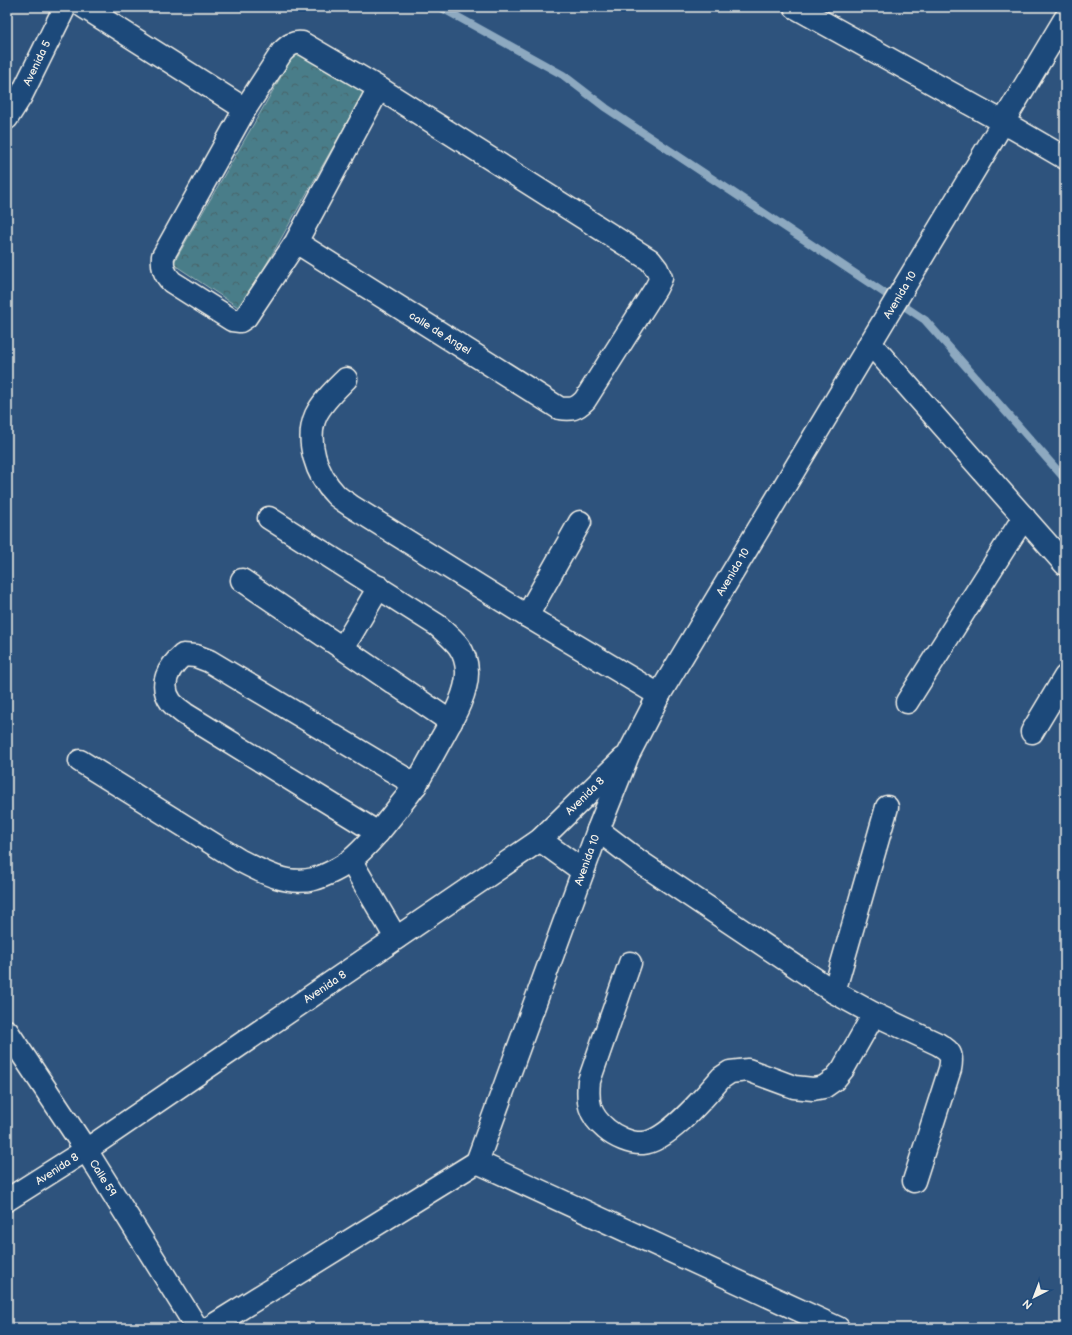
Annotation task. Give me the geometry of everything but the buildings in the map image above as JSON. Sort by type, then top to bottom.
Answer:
[{"type":"street","name":"Avenida 5","points":[[7,118],[21,96],[65,7]]},
{"type":"street","points":[[84,7],[245,109]]},
{"type":"street","points":[[795,7],[1065,158]]},
{"type":"street","name":"Avenida 10","points":[[477,1162],[598,830],[628,754],[659,695],[1065,19]]},
{"type":"street","points":[[294,42],[302,43],[379,88],[296,242],[252,310],[240,321],[232,320],[172,282],[167,277],[164,270],[163,256],[245,109],[282,52],[294,42]]},
{"type":"street","name":"calle de Angel","points":[[296,242],[559,408],[569,410],[579,407],[585,400],[656,288],[661,278],[657,269],[650,260],[379,88]]},
{"type":"street","points":[[870,343],[1065,564]]},
{"type":"street","points":[[346,379],[326,399],[317,413],[312,425],[312,441],[316,460],[322,476],[336,495],[357,510],[526,616],[659,695]]},
{"type":"street","points":[[907,702],[1024,517]]},
{"type":"street","points":[[80,761],[239,860],[282,879],[296,881],[314,879],[351,861],[378,833],[416,785],[451,722],[463,694],[467,673],[465,657],[457,643],[437,625],[269,518]]},
{"type":"street","points":[[526,616],[580,522]]},
{"type":"street","points":[[242,580],[451,722]]},
{"type":"street","points":[[342,648],[379,587]]},
{"type":"street","points":[[378,833],[185,714],[171,702],[165,690],[166,678],[174,663],[183,655],[196,656],[209,661],[416,785]]},
{"type":"street","points":[[1032,732],[1065,677]]},
{"type":"street","name":"Avenida 8","points":[[7,1200],[86,1150],[540,840],[628,754]]},
{"type":"street","points":[[834,992],[887,807]]},
{"type":"street","points":[[598,830],[640,862],[834,992],[874,1014],[946,1049],[952,1060],[950,1069],[914,1181]]},
{"type":"street","points":[[540,840],[583,871]]},
{"type":"street","points":[[351,861],[396,938]]},
{"type":"street","points":[[630,963],[589,1081],[588,1094],[589,1107],[598,1122],[609,1131],[632,1142],[643,1143],[656,1140],[670,1130],[722,1078],[730,1072],[748,1070],[794,1087],[812,1089],[824,1087],[834,1080],[843,1070],[874,1014]]},
{"type":"street","name":"Calle 59","points":[[7,1031],[86,1150],[197,1328]]},
{"type":"street","points":[[209,1328],[477,1162],[838,1328]]},
{"type":"green space","points":[[298,47],[366,89],[241,309],[173,264]]},
{"type":"waterway","points":[[440,7],[563,75],[606,108],[925,320],[1065,479]]}]
